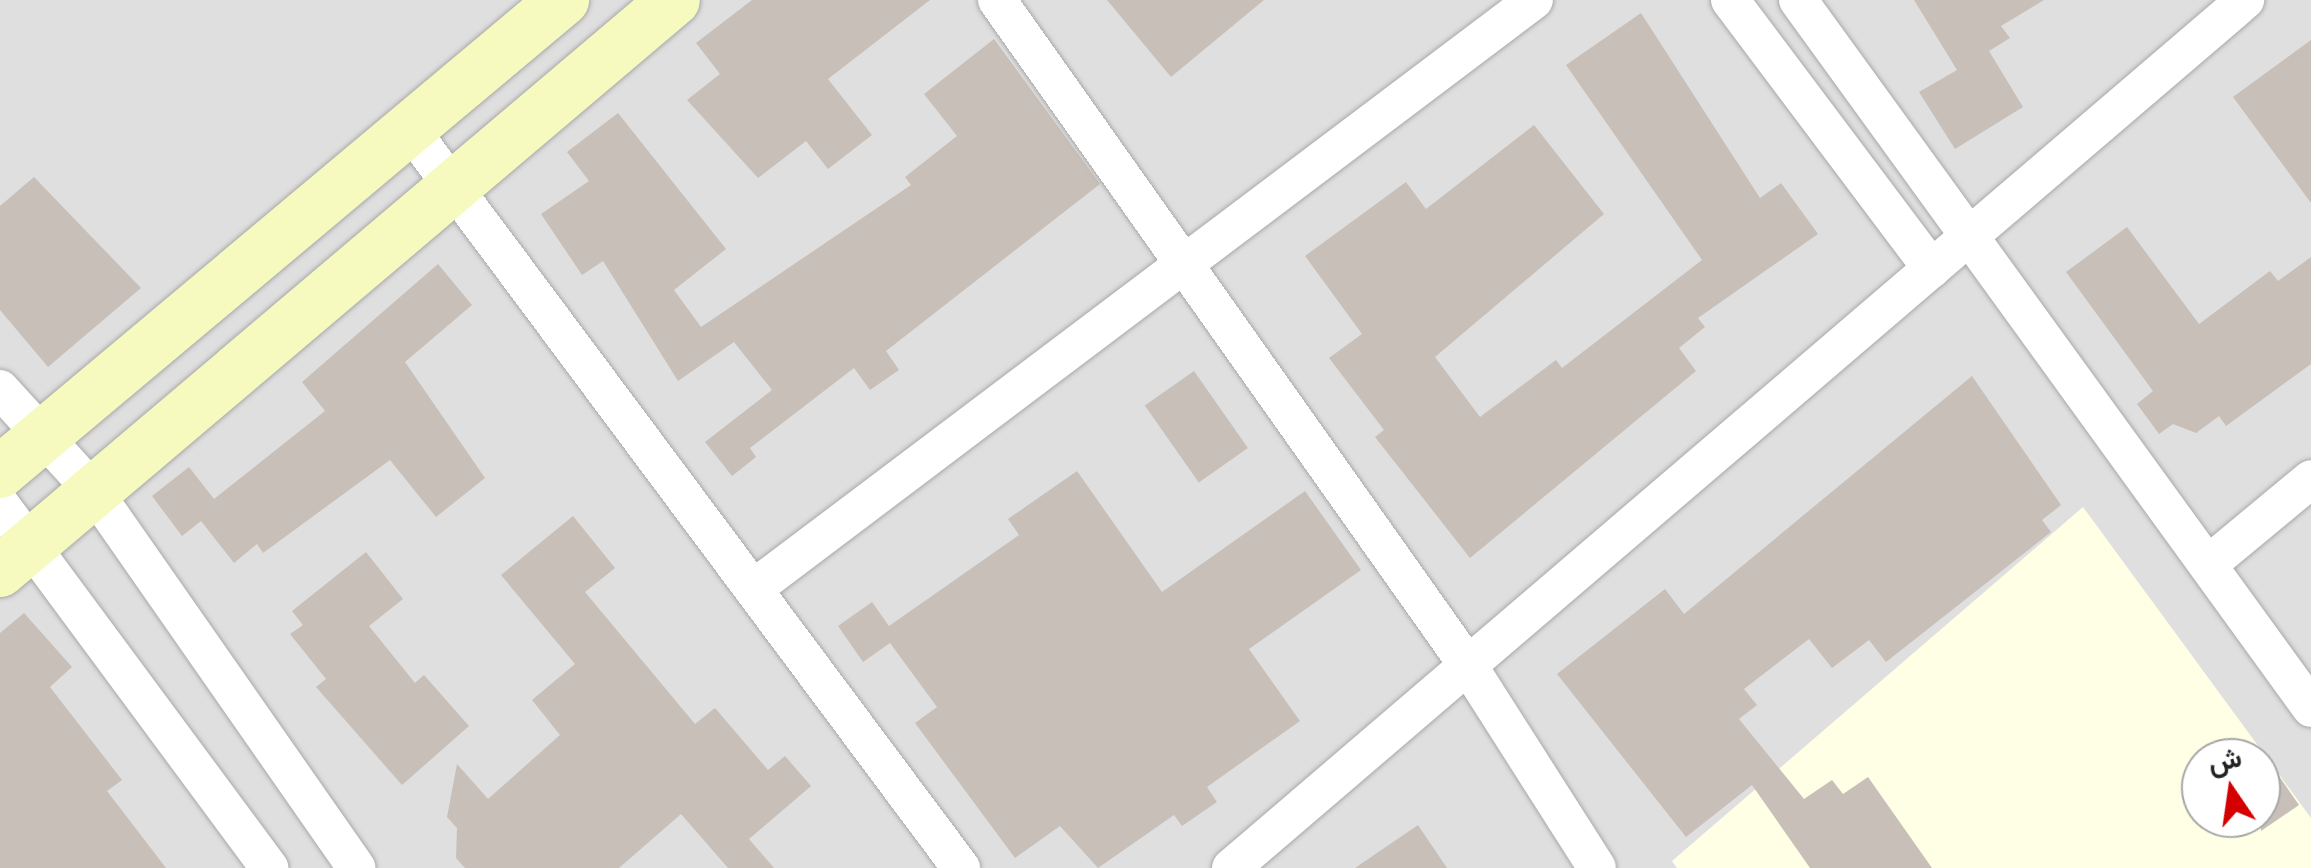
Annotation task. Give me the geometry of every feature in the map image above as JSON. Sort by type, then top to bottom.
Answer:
[{"type":"street","points":[[0,472],[562,0]]},
{"type":"street","points":[[269,868],[11,540],[95,493],[674,0]]},
{"type":"street","points":[[998,0],[1188,261],[1470,667],[1597,868]]},
{"type":"street","points":[[753,589],[1534,0]]},
{"type":"street","points":[[1730,0],[1932,269]]},
{"type":"street","points":[[1798,0],[2311,708]]},
{"type":"street","points":[[1231,868],[2246,0]]},
{"type":"street","points":[[410,129],[960,868]]},
{"type":"street","points":[[0,389],[47,436],[95,493],[357,868]]},
{"type":"street","points":[[2210,564],[2311,479]]},
{"type":"shaded area","points":[[0,0],[2311,0],[2311,868],[0,868]]},
{"type":"shaded area","points":[[2083,507],[2252,738],[2181,738],[2181,838],[2281,838],[2281,777],[2311,818],[2311,868],[1677,868],[1672,861]]},
{"type":"building","points":[[752,0],[930,0],[828,79],[872,135],[828,169],[806,141],[758,178],[687,100],[720,74],[696,43]]},
{"type":"building","points":[[1107,0],[1264,0],[1171,77]]},
{"type":"building","points":[[1914,0],[2044,0],[2001,26],[2010,38],[1989,51],[2023,107],[1955,149],[1919,92],[1957,70]]},
{"type":"building","points":[[1641,13],[1760,198],[1781,183],[1818,234],[1698,318],[1705,327],[1679,348],[1696,371],[1470,558],[1375,437],[1384,430],[1329,358],[1362,334],[1305,256],[1406,182],[1426,209],[1534,125],[1604,214],[1435,357],[1480,417],[1556,360],[1562,368],[1702,260],[1566,65]]},
{"type":"building","points":[[994,39],[1100,184],[886,351],[899,370],[870,390],[854,368],[750,448],[756,457],[732,476],[705,442],[772,390],[734,342],[678,381],[603,261],[582,275],[541,214],[589,181],[567,152],[618,113],[726,249],[674,290],[701,327],[911,185],[905,177],[957,136],[924,94]]},
{"type":"building","points":[[2311,40],[2311,203],[2233,97]]},
{"type":"building","points":[[34,177],[141,288],[48,367],[0,310],[0,206]]},
{"type":"building","points":[[2127,227],[2199,324],[2270,271],[2278,281],[2311,257],[2311,364],[2226,426],[2219,416],[2196,433],[2173,424],[2159,434],[2137,404],[2153,391],[2066,272]]},
{"type":"building","points":[[438,264],[472,305],[405,362],[485,478],[436,517],[390,460],[263,553],[257,544],[234,563],[201,521],[182,536],[152,496],[189,467],[214,499],[325,411],[302,382]]},
{"type":"building","points":[[1194,371],[1248,448],[1199,482],[1145,405]]},
{"type":"building","points":[[1972,376],[2061,505],[2042,520],[2051,532],[1886,662],[1869,640],[1832,668],[1809,639],[1744,689],[1757,705],[1739,719],[1804,799],[1832,780],[1843,794],[1868,777],[1932,868],[1810,868],[1752,785],[1686,837],[1557,674],[1665,589],[1684,614]]},
{"type":"building","points":[[1077,471],[1162,592],[1305,491],[1361,570],[1249,649],[1300,721],[1207,787],[1217,802],[1182,826],[1174,815],[1098,868],[1060,826],[1015,858],[915,723],[937,707],[890,643],[863,662],[838,626],[872,602],[889,626],[1019,535],[1008,519]]},
{"type":"building","points":[[573,516],[615,568],[585,592],[695,724],[715,708],[768,770],[785,756],[811,786],[749,839],[774,868],[728,868],[681,814],[619,868],[465,868],[456,858],[457,828],[447,817],[457,764],[488,799],[560,735],[532,700],[575,664],[501,575]]},
{"type":"building","points":[[366,552],[403,599],[369,626],[415,683],[424,675],[469,726],[402,785],[316,687],[326,679],[290,634],[303,625],[292,611]]},
{"type":"building","points":[[24,613],[72,667],[50,687],[122,780],[107,791],[166,868],[0,868],[0,633]]},
{"type":"building","points":[[2281,779],[2299,805],[2281,817]]},
{"type":"building","points":[[1418,825],[1447,868],[1355,868]]}]
